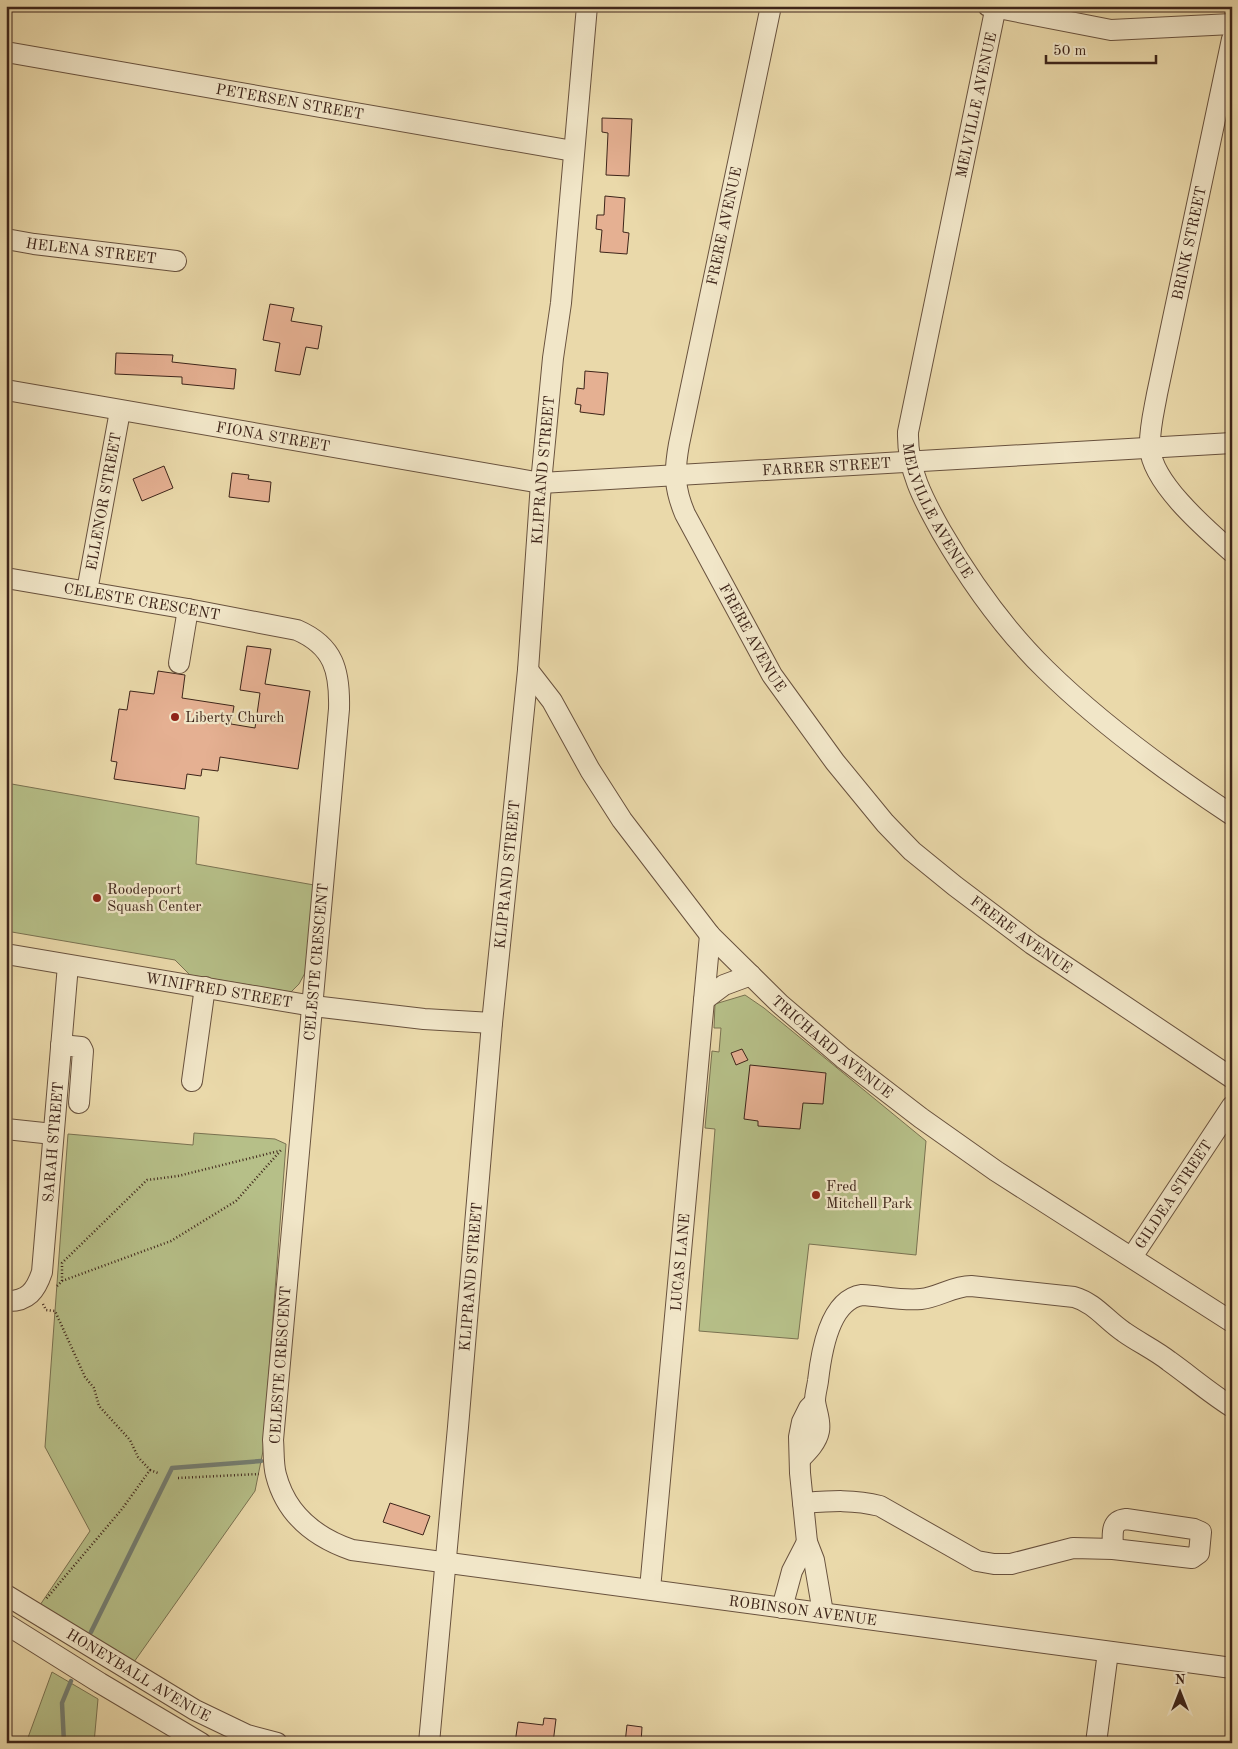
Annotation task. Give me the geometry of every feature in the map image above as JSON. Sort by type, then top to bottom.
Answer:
[{"type":"street","name":"KLIPRAND STREET","points":[[429,1743],[492,1024],[528,670],[541,483],[560,303],[586,6]]},
{"type":"street","name":"FRERE AVENUE","points":[[771,6],[682,430],[675,476],[677,495],[685,514],[772,675],[835,762],[885,823],[912,851],[1032,944],[1089,984],[1232,1078]]},
{"type":"street","points":[[994,7],[1111,30],[1232,24]]},
{"type":"street","name":"MELVILLE AVENUE","points":[[994,7],[912,408],[908,432],[910,463],[930,512],[970,577],[1002,621],[1045,669],[1082,704],[1143,752],[1232,815]]},
{"type":"street","name":"BRINK STREET","points":[[1150,447],[1157,394],[1232,39]]},
{"type":"street","name":"PETERSEN STREET","points":[[6,52],[573,151]]},
{"type":"street","name":"HELENA STREET","points":[[6,239],[176,261]]},
{"type":"street","name":"FIONA STREET","points":[[6,390],[541,483]]},
{"type":"street","name":"ELLENOR STREET","points":[[87,591],[120,411]]},
{"type":"street","name":"FARRER STREET","points":[[541,483],[1232,443]]},
{"type":"street","points":[[1150,447],[1153,462],[1165,484],[1198,521],[1232,552]]},
{"type":"street","name":"CELESTE CRESCENT","points":[[6,578],[297,630],[317,641],[326,650],[336,669],[339,688],[339,708],[273,1440],[276,1473],[283,1495],[294,1514],[316,1533],[338,1545],[352,1550],[372,1553]]},
{"type":"street","points":[[179,663],[188,609]]},
{"type":"street","name":"TRICHARD AVENUE","points":[[528,670],[552,700],[590,770],[622,820],[710,935],[813,1033],[868,1079],[996,1171],[1232,1322]]},
{"type":"street","name":"LUCAS LANE","points":[[650,1589],[710,935]]},
{"type":"street","name":"WINIFRED STREET","points":[[6,954],[313,1006],[424,1019],[492,1024]]},
{"type":"street","name":"SARAH STREET","points":[[8,1301],[24,1298],[33,1292],[42,1272],[68,965]]},
{"type":"street","points":[[704,1000],[724,985],[751,975]]},
{"type":"street","points":[[192,1081],[205,988]]},
{"type":"street","points":[[61,1045],[81,1047],[83,1051],[79,1104]]},
{"type":"street","name":"GILDEA STREET","points":[[1132,1257],[1232,1106]]},
{"type":"street","points":[[6,1129],[53,1134]]},
{"type":"street","points":[[823,1613],[814,1560],[807,1542],[800,1459],[815,1442],[819,1431],[819,1414],[815,1402],[820,1360],[826,1334],[831,1323],[848,1299],[862,1295],[920,1299],[955,1288],[971,1286],[1074,1296],[1085,1300],[1122,1331],[1151,1348],[1232,1407]]},
{"type":"street","points":[[803,1502],[846,1500],[863,1501],[880,1506],[977,1561],[994,1564],[1011,1564],[1072,1548],[1113,1550]]},
{"type":"street","points":[[782,1608],[792,1571],[807,1542]]},
{"type":"street","name":"ROBINSON AVENUE","points":[[372,1553],[1232,1668]]},
{"type":"street","name":"HONEYBALL AVENUE","points":[[6,1596],[245,1739],[277,1743]]},
{"type":"street","name":"HONEYBALL AVENUE","points":[[6,1624],[201,1743]]},
{"type":"street","points":[[1096,1743],[1108,1652]]},
{"type":"path","points":[[55,1287],[62,1280],[171,1241],[236,1202],[286,1144]]},
{"type":"path","points":[[62,1280],[62,1264],[147,1180],[178,1176],[280,1151]]},
{"type":"path","points":[[41,1299],[46,1310],[55,1311],[84,1377],[94,1388],[99,1406],[130,1440],[138,1457],[150,1470],[158,1473]]},
{"type":"path","points":[[45,1600],[122,1509],[150,1470]]},
{"type":"path","points":[[178,1478],[260,1474]]},
{"type":"green space","name":"Roodepoort Squash Center","points":[[6,783],[199,817],[196,864],[314,885],[305,973],[299,984],[291,992],[190,975],[175,960],[6,931]]},
{"type":"green space","name":"Fred Mitchell Park","points":[[745,995],[764,1008],[926,1141],[916,1255],[809,1244],[798,1339],[699,1331],[715,1129],[705,1128],[712,1051],[719,1052],[721,1028],[714,1028],[715,1004]]},
{"type":"green space","points":[[194,1133],[275,1139],[286,1144],[263,1451],[255,1491],[134,1662],[38,1608],[90,1531],[45,1447],[68,1134],[193,1145]]},
{"type":"green space","points":[[52,1672],[98,1699],[94,1743],[26,1743]]},
{"type":"building","points":[[602,118],[632,119],[629,176],[606,175],[608,133],[602,132]]},
{"type":"building","points":[[605,196],[625,198],[623,232],[629,233],[627,254],[600,252],[602,230],[596,229],[597,215],[604,215]]},
{"type":"building","points":[[270,304],[294,308],[291,321],[322,326],[318,349],[306,347],[300,375],[275,371],[280,343],[263,340]]},
{"type":"building","points":[[116,353],[173,355],[172,362],[236,369],[234,389],[182,384],[182,377],[115,374]]},
{"type":"building","points":[[585,371],[608,373],[604,415],[580,412],[581,405],[575,404],[577,388],[584,389]]},
{"type":"building","points":[[164,466],[173,488],[142,501],[133,479]]},
{"type":"building","points":[[232,473],[249,475],[248,479],[271,482],[269,502],[229,497]]},
{"type":"building","name":"Liberty Church","points":[[247,646],[271,649],[265,684],[310,691],[298,769],[220,757],[218,771],[202,769],[201,776],[187,774],[185,789],[114,779],[117,762],[111,761],[119,709],[127,710],[130,691],[154,694],[158,671],[185,675],[182,698],[234,706],[231,724],[255,728],[260,693],[240,690]]},
{"type":"building","points":[[742,1049],[748,1060],[736,1065],[731,1053]]},
{"type":"building","points":[[750,1065],[826,1073],[823,1104],[803,1103],[800,1129],[758,1126],[758,1121],[744,1119]]},
{"type":"building","points":[[390,1503],[430,1516],[423,1535],[383,1522]]},
{"type":"building","points":[[544,1718],[556,1719],[553,1743],[515,1743],[518,1722],[543,1725]]},
{"type":"building","points":[[627,1725],[642,1727],[641,1743],[625,1743]]},
{"type":"waterway","points":[[91,1632],[172,1468],[261,1461]]},
{"type":"waterway","points":[[64,1743],[62,1703],[71,1681]]},
{"type":"place","name":"Liberty Church","points":[[175,717]]},
{"type":"place","name":"Roodepoort Squash Center","points":[[97,898]]},
{"type":"place","name":"Fred Mitchell Park","points":[[816,1195]]}]
